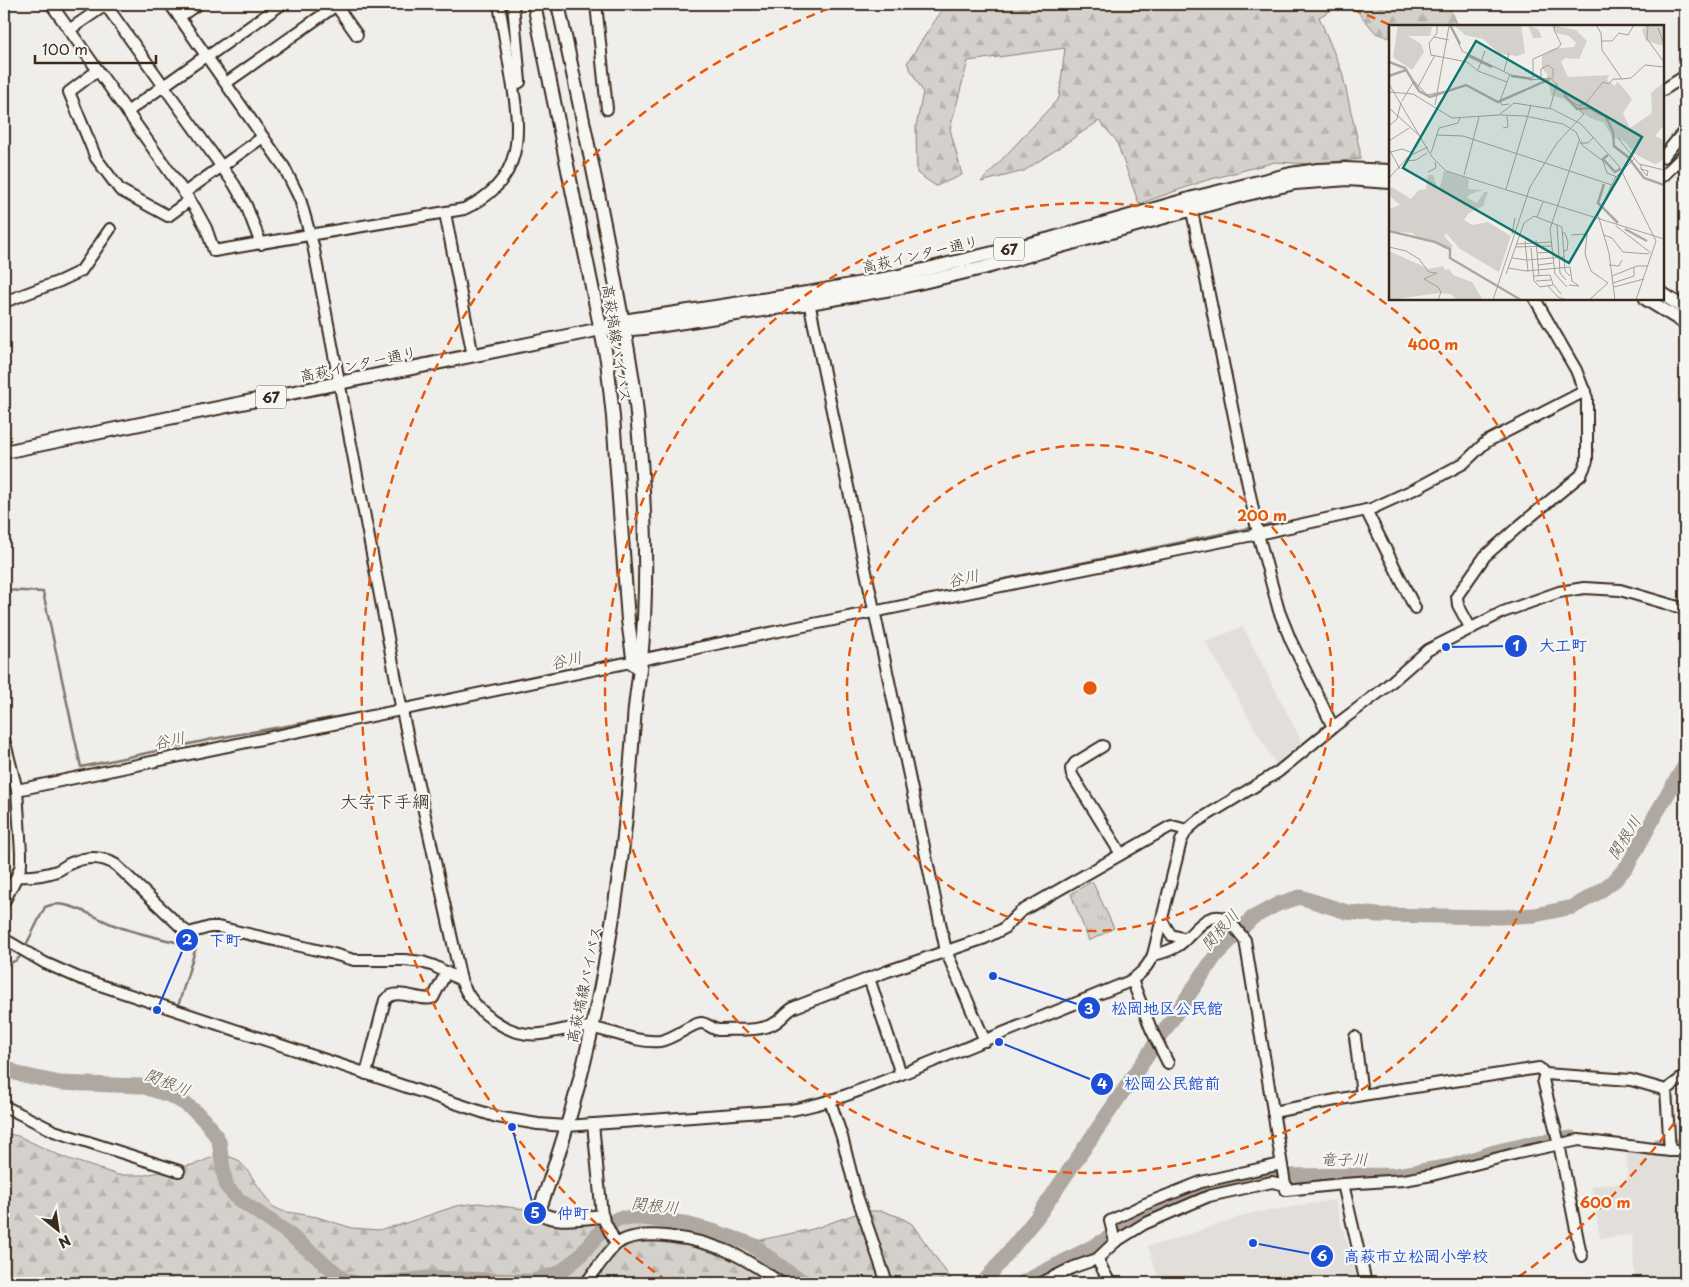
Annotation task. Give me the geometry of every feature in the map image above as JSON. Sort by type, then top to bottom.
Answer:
[{"type":"main road","name":"高萩塙線バイパス","points":[[534,4],[607,360],[628,620],[637,661]]},
{"type":"main road","name":"高萩塙線バイパス","points":[[558,4],[598,185],[624,326],[637,410],[644,517],[645,566],[621,865],[603,975],[592,1028],[566,1126],[540,1208],[540,1212],[546,1217],[603,1219]]},
{"type":"main road","name":"高萩インター通り","points":[[808,298],[981,256],[1242,185],[1291,174],[1345,169],[1389,171]]},
{"type":"main road","name":"高萩インター通り","points":[[4,452],[601,329],[808,298],[897,288],[983,268],[1243,195],[1295,183],[1348,179],[1389,182]]},
{"type":"main road","points":[[1664,295],[1685,308]]},
{"type":"main road","points":[[1648,300],[1685,323]]},
{"type":"street","points":[[51,4],[187,196],[206,228],[214,252],[464,209],[477,203],[489,194],[500,182],[515,156],[518,131],[517,112],[499,4]]},
{"type":"street","points":[[70,30],[106,4],[234,184],[246,205],[261,244]]},
{"type":"street","points":[[170,4],[277,155],[294,183],[300,199],[310,235],[402,711],[460,980],[464,991],[489,1016],[522,1034],[540,1034],[568,1029],[592,1028],[625,1037],[650,1041],[670,1039],[699,1022],[718,1030],[767,1027],[795,1007],[869,978],[985,938],[1003,929],[1020,912],[1172,826],[1187,830]]},
{"type":"street","points":[[180,17],[198,4]]},
{"type":"street","points":[[127,112],[282,4]]},
{"type":"street","points":[[226,83],[336,4],[356,35]]},
{"type":"street","points":[[513,4],[520,82],[513,86]]},
{"type":"street","points":[[596,4],[607,109]]},
{"type":"street","points":[[98,70],[69,92],[96,158],[122,192],[168,216],[187,196],[263,137]]},
{"type":"street","points":[[1664,89],[1685,76]]},
{"type":"street","points":[[1664,156],[1685,130]]},
{"type":"street","points":[[1664,175],[1685,154]]},
{"type":"street","points":[[1192,210],[1258,534],[1279,611],[1291,641],[1333,727]]},
{"type":"street","points":[[445,213],[473,356]]},
{"type":"street","points":[[4,302],[81,271],[110,229]]},
{"type":"street","points":[[808,298],[946,952],[985,1041]]},
{"type":"street","points":[[1471,629],[1458,605],[1457,596],[1464,585],[1485,556],[1581,475],[1586,461],[1587,398],[1572,362],[1536,300]]},
{"type":"street","points":[[16,790],[1258,534],[1366,510],[1417,488],[1464,463],[1486,442],[1584,391]]},
{"type":"street","points":[[1366,510],[1415,608]]},
{"type":"street","points":[[4,939],[44,963],[79,978],[497,1117],[538,1124],[566,1126],[791,1110],[830,1101],[901,1074],[985,1041],[1140,975],[1147,967],[1153,955],[1181,841],[1187,830],[1196,822],[1278,772],[1333,727],[1381,692],[1428,650],[1503,612],[1533,600],[1560,592],[1584,588],[1620,590],[1685,609]]},
{"type":"street","points":[[4,739],[16,790],[21,853],[20,865],[11,881],[4,902]]},
{"type":"street","points":[[1103,746],[1075,763],[1071,769],[1072,774],[1121,854]]},
{"type":"street","points":[[11,881],[26,876],[54,872],[79,861],[104,858],[116,865],[189,933],[210,927],[218,927],[354,960],[422,962],[434,966],[460,980]]},
{"type":"street","points":[[1153,955],[1168,952],[1186,939],[1201,922],[1209,918],[1218,917],[1229,921],[1245,940],[1286,1190],[1432,1176],[1518,1153],[1579,1140],[1670,1151],[1685,1151]]},
{"type":"street","points":[[1162,920],[1171,936],[1186,939]]},
{"type":"street","points":[[366,1074],[385,1000],[393,994],[403,994],[426,1000],[433,998],[446,973]]},
{"type":"street","points":[[869,978],[901,1074]]},
{"type":"street","points":[[1132,980],[1151,1029],[1168,1063]]},
{"type":"street","points":[[1355,1038],[1362,1095]]},
{"type":"street","points":[[1273,1112],[1362,1095],[1539,1068],[1546,1074],[1632,1080],[1666,1090]]},
{"type":"street","points":[[1546,1074],[1543,1080],[1559,1144],[1582,1256]]},
{"type":"street","points":[[1666,1090],[1685,1076]]},
{"type":"street","points":[[1666,1090],[1670,1151]]},
{"type":"street","points":[[830,1101],[842,1136],[857,1196],[886,1283]]},
{"type":"street","points":[[4,1106],[54,1131],[179,1171]]},
{"type":"street","points":[[592,1124],[603,1219],[615,1242]]},
{"type":"street","points":[[1115,1242],[1110,1221],[1145,1204],[1201,1182],[1282,1166]]},
{"type":"street","points":[[1041,1283],[1097,1258],[1115,1242],[1144,1224],[1209,1196],[1272,1182],[1286,1185]]},
{"type":"street","points":[[1343,1184],[1366,1283]]},
{"type":"street","points":[[586,1283],[615,1242],[651,1234],[682,1238],[723,1249],[781,1283]]},
{"type":"street","points":[[1097,1258],[1110,1283]]},
{"type":"shaded area","points":[[1243,627],[1302,742],[1276,765],[1205,641]]},
{"type":"shaded area","points":[[1627,1149],[1671,1156],[1685,1156],[1685,1283],[1635,1283],[1632,1235],[1600,1238],[1591,1186],[1627,1183]]},
{"type":"shaded area","points":[[1334,1200],[1359,1283],[1160,1283],[1148,1246],[1169,1241],[1248,1214]]},
{"type":"green space","points":[[946,4],[1342,4],[1319,17],[1342,72],[1360,151],[1360,159],[1311,164],[1275,162],[1204,181],[1139,204],[1116,140],[1099,121],[1024,171],[981,182],[1059,98],[1065,48],[968,61],[950,129],[962,175],[936,186],[917,173],[916,127],[923,92],[907,63]]},
{"type":"green space","points":[[1351,4],[1447,4],[1457,25],[1389,25],[1389,38],[1376,33]]},
{"type":"green space","points":[[1092,881],[1114,928],[1089,941],[1071,894]]},
{"type":"green space","points":[[4,1133],[18,1136],[63,1157],[118,1175],[145,1175],[196,1164],[213,1157],[228,1156],[238,1160],[247,1170],[272,1206],[282,1211],[317,1217],[352,1228],[378,1230],[400,1225],[456,1206],[478,1203],[760,1240],[813,1229],[864,1211],[882,1211],[900,1217],[912,1224],[954,1283],[4,1283]]},
{"type":"waterway","name":"谷川","points":[[1259,526],[1270,524]]},
{"type":"waterway","name":"谷川","points":[[875,606],[1254,527]]},
{"type":"waterway","name":"谷川","points":[[4,590],[43,592],[81,767],[213,739],[387,708]]},
{"type":"waterway","name":"谷川","points":[[645,653],[870,607]]},
{"type":"waterway","name":"谷川","points":[[525,679],[630,657]]},
{"type":"waterway","name":"関根川","points":[[983,1283],[1038,1216],[1216,955],[1252,918],[1278,904],[1300,897],[1347,912],[1378,915],[1500,917],[1535,915],[1573,907],[1615,880],[1628,865],[1685,765]]},
{"type":"waterway","points":[[24,949],[45,907],[53,905],[71,906],[124,929],[196,947],[179,1003]]},
{"type":"waterway","points":[[4,965],[16,960],[22,954]]},
{"type":"waterway","name":"関根川","points":[[4,1066],[18,1074],[60,1083],[141,1086],[171,1096],[184,1103],[209,1125],[219,1141],[227,1187],[238,1199],[285,1231],[345,1280],[355,1283]]},
{"type":"waterway","name":"竜子川","points":[[1022,1283],[1186,1197],[1224,1185],[1273,1176],[1396,1175],[1452,1166],[1494,1152],[1533,1143],[1572,1138]]},
{"type":"waterway","name":"竜子川","points":[[1657,1146],[1685,1146]]},
{"type":"waterway","name":"関根川","points":[[388,1283],[426,1278],[533,1281],[559,1273],[580,1256],[604,1227],[619,1218],[653,1218],[682,1223],[751,1244],[792,1275],[807,1283]]},
{"type":"place","name":"大工町","points":[[1446,647]]},
{"type":"place","name":"松岡地区公民館","points":[[993,976]]},
{"type":"place","name":"下町","points":[[157,1010]]},
{"type":"place","name":"松岡公民館前","points":[[999,1042]]},
{"type":"place","name":"仲町","points":[[512,1127]]},
{"type":"place","name":"高萩市立松岡小学校","points":[[1253,1243]]},
{"type":"district","name":"大字下手綱","points":[[385,800]]}]
